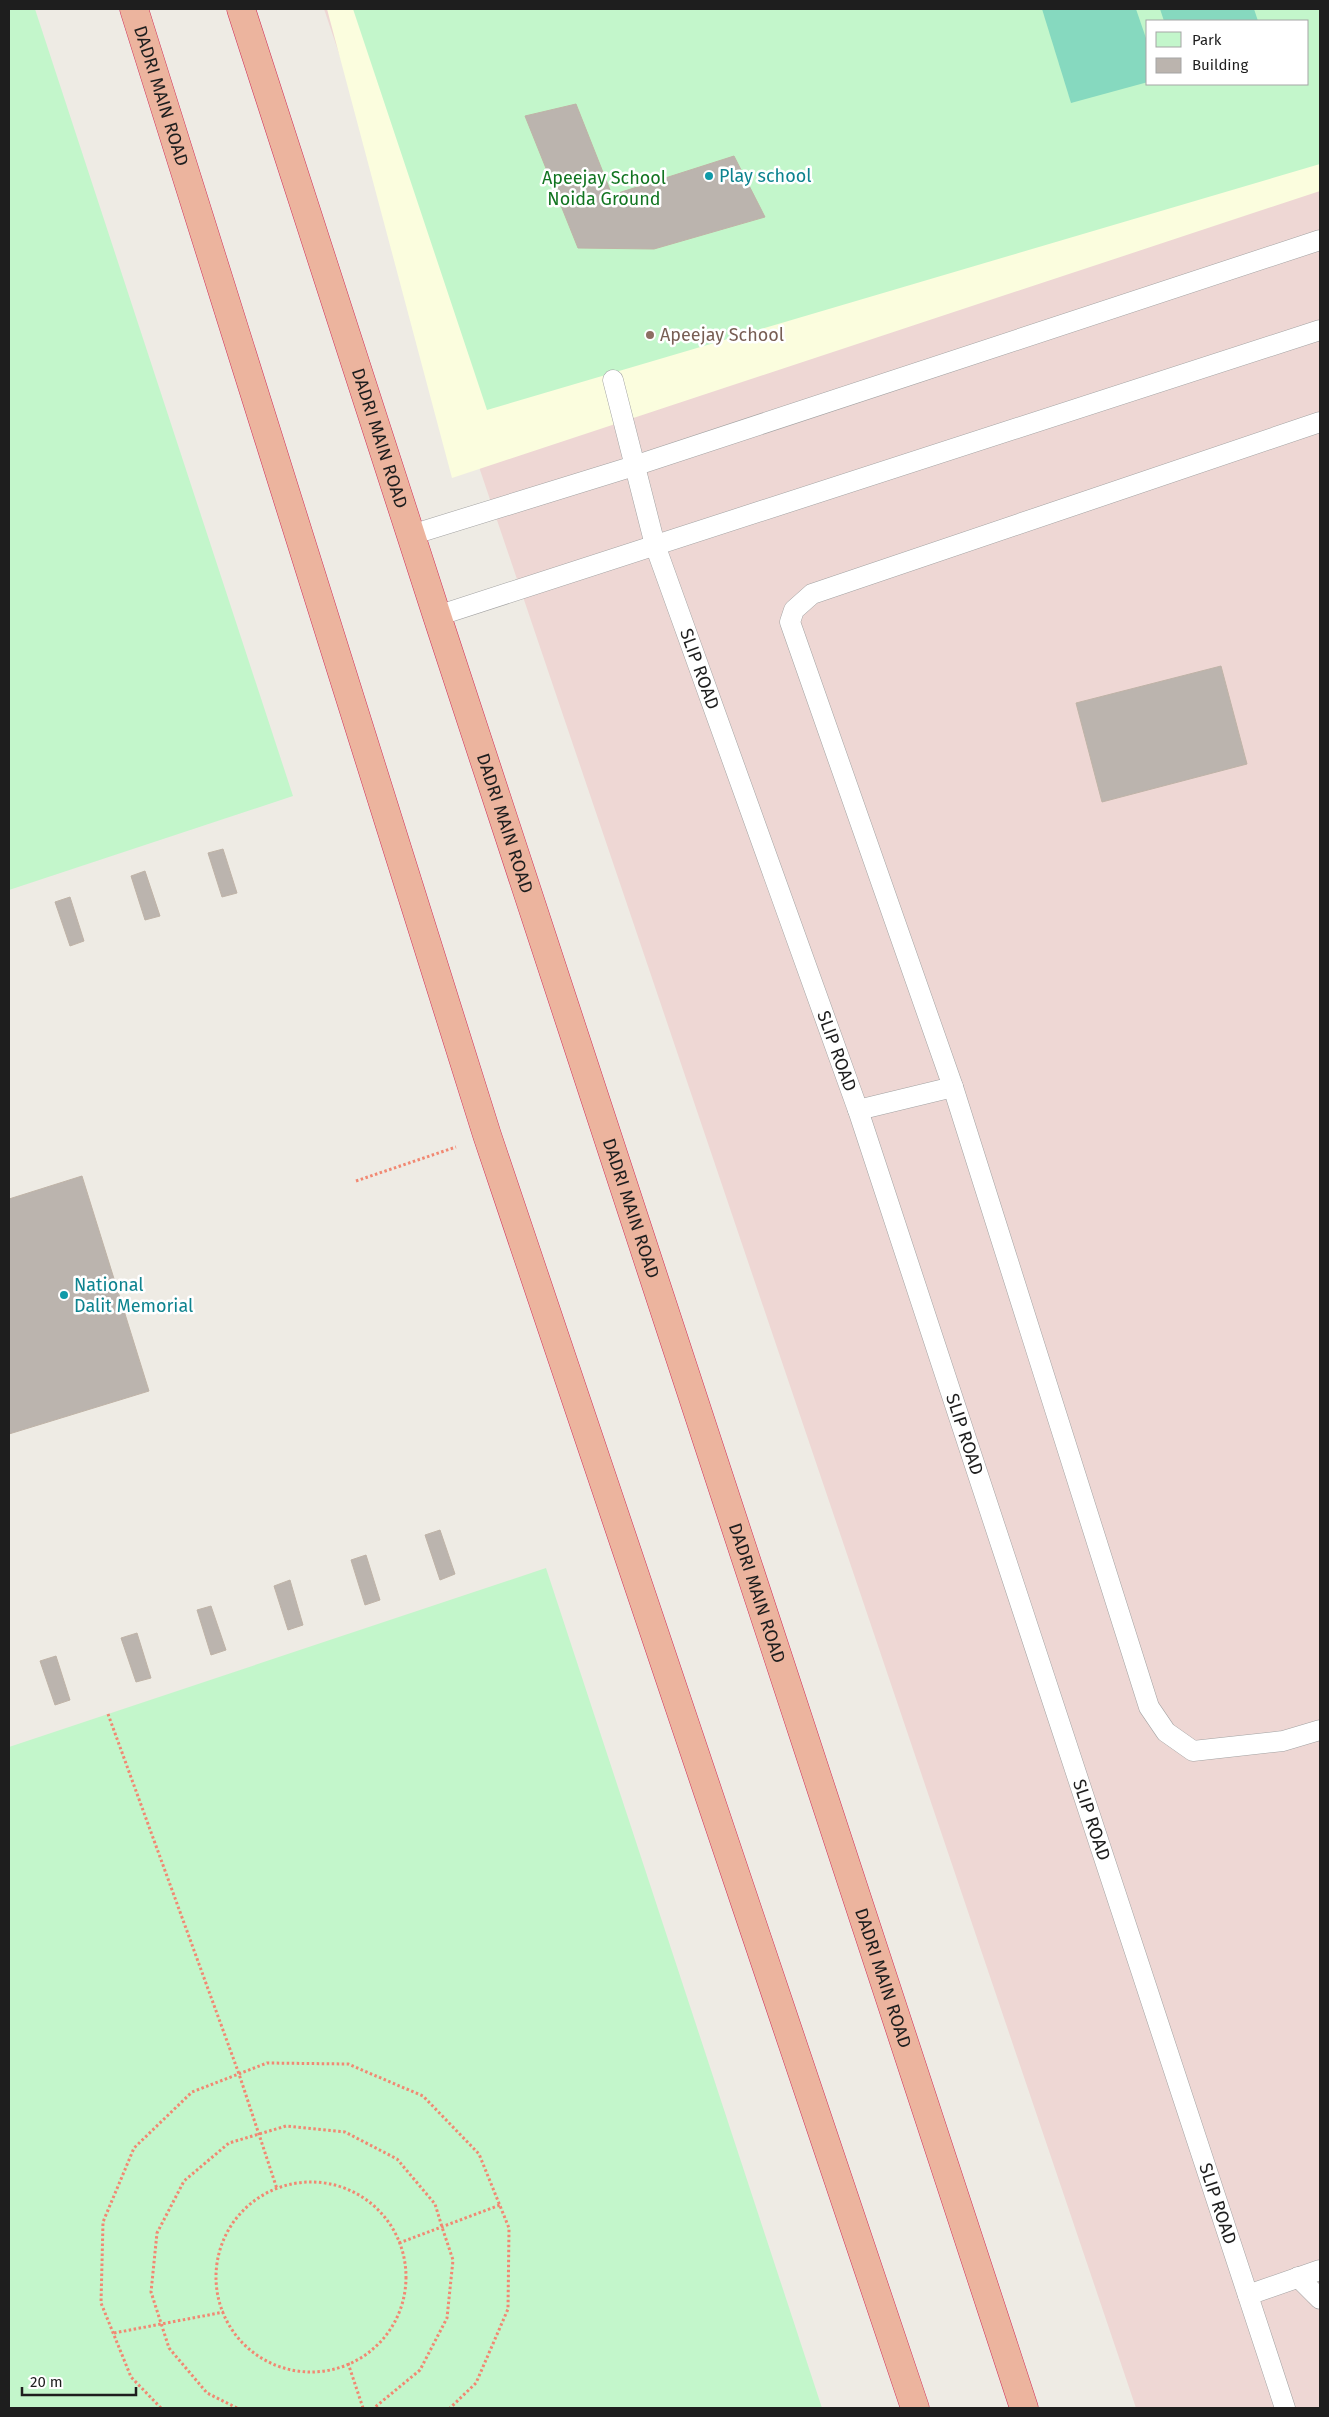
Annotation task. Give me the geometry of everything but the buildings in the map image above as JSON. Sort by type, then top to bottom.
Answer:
[{"type":"highway","name":"DADRI MAIN ROAD","points":[[134,9],[487,1136],[916,2408]]},
{"type":"highway","name":"DADRI MAIN ROAD","points":[[241,9],[437,616],[1024,2408]]},
{"type":"lane","points":[[411,535],[634,466],[1320,240]]},
{"type":"lane","points":[[437,616],[1320,330]]},
{"type":"lane","name":"SLIP ROAD","points":[[613,380],[655,545],[858,1110],[1285,2408]]},
{"type":"lane","points":[[1320,422],[812,594],[794,610],[790,622],[953,1087],[1148,1707],[1166,1732],[1192,1751],[1283,1741],[1320,1730]]},
{"type":"lane","points":[[858,1110],[953,1087]]},
{"type":"lane","points":[[1248,2295],[1320,2270]]},
{"type":"lane","points":[[1298,2277],[1320,2299]]},
{"type":"path","points":[[356,1181],[487,1136]]},
{"type":"path","points":[[108,1714],[238,2074],[277,2188]]},
{"type":"path","points":[[161,2408],[131,2377],[101,2303],[103,2222],[134,2148],[192,2092],[268,2063],[348,2064],[423,2096],[479,2154],[509,2228],[508,2309],[476,2383],[450,2408]]},
{"type":"path","points":[[237,2408],[207,2393],[169,2348],[151,2292],[157,2233],[184,2181],[229,2143],[286,2126],[345,2132],[397,2159],[435,2204],[452,2260],[447,2318],[420,2370],[374,2408]]},
{"type":"path","points":[[295,2182],[332,2183],[366,2198],[393,2225],[406,2260],[406,2297],[390,2332],[363,2358],[328,2371],[290,2370],[256,2355],[230,2328],[216,2293],[217,2255],[232,2221],[260,2196],[277,2188],[295,2182]]},
{"type":"path","points":[[400,2243],[500,2205]]},
{"type":"path","points":[[114,2333],[224,2312]]},
{"type":"path","points":[[348,2363],[363,2408]]},
{"type":"shaded area","points":[[324,9],[1320,9],[1320,2408],[1136,2408]]},
{"type":"shaded area","name":"Apeejay School Noida Ground","points":[[327,9],[1320,9],[1320,191],[452,478]]},
{"type":"green space","points":[[9,9],[35,9],[293,796],[9,890]]},
{"type":"green space","name":"Apeejay School Noida Ground","points":[[353,9],[1320,9],[1320,164],[487,410]]},
{"type":"green space","points":[[1042,9],[1136,9],[1146,38],[1146,83],[1071,103]]},
{"type":"green space","points":[[1160,9],[1254,9],[1258,20],[1164,20]]},
{"type":"green space","points":[[546,1568],[822,2408],[9,2408],[9,1747]]},
{"type":"place","name":"Play school","points":[[709,176]]},
{"type":"place","name":"Apeejay School","points":[[650,335]]},
{"type":"place","name":"National Dalit Memorial","points":[[64,1295]]}]
